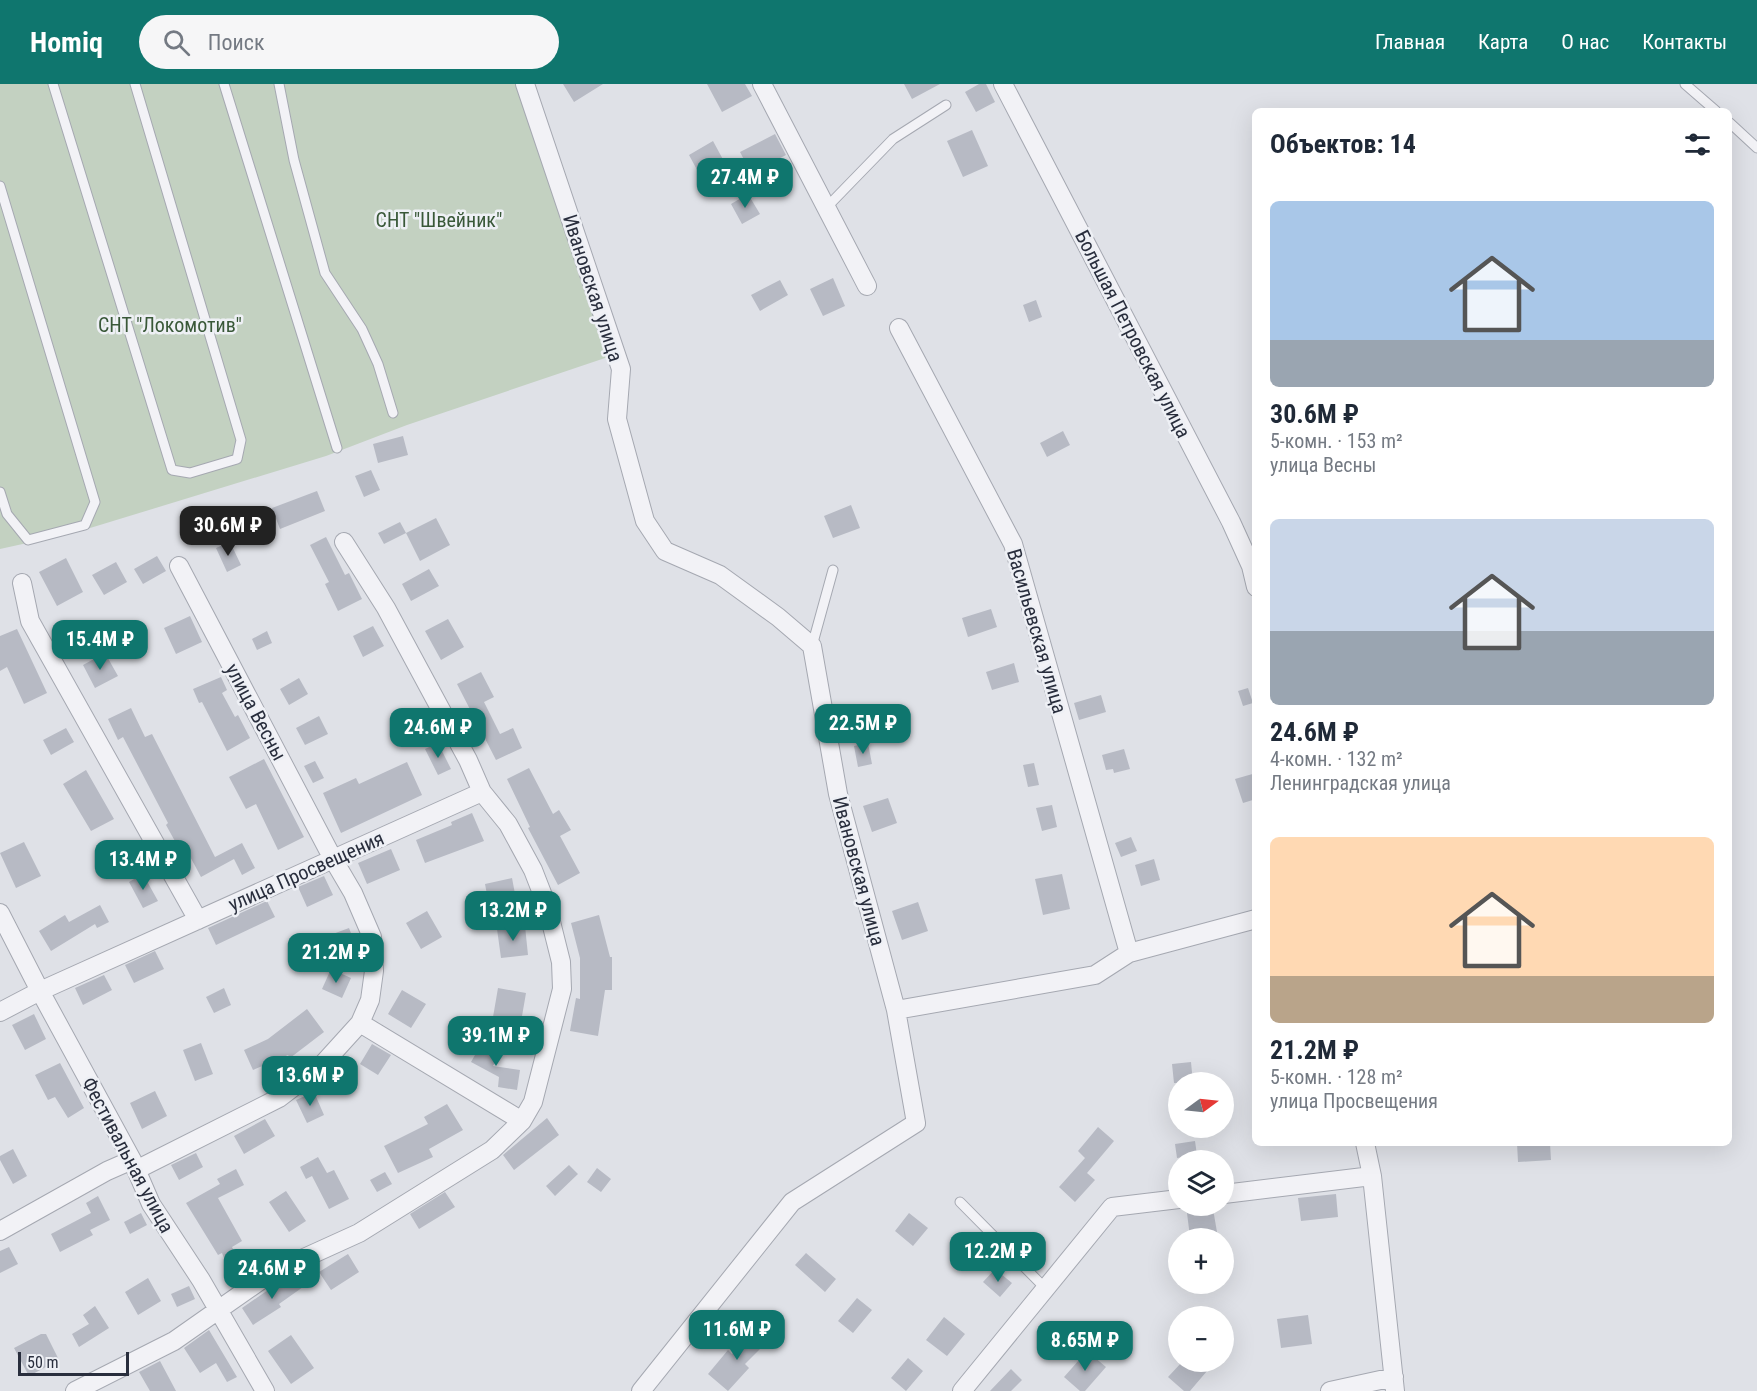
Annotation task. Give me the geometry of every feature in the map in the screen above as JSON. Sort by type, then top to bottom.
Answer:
[{"type":"street","name":"Ивановская улица","points":[[525,84],[621,369],[617,419],[645,521],[665,551],[720,575],[778,616],[812,646],[837,794],[896,1010],[916,1123],[792,1202],[641,1391]]},
{"type":"street","points":[[762,84],[867,286]]},
{"type":"street","name":"Большая Петровская улица","points":[[1003,84],[1231,522],[1252,570]]},
{"type":"street","name":"Васильевская улица","points":[[899,328],[1013,544],[1129,953]]},
{"type":"street","points":[[75,1391],[174,1341],[271,1273],[359,1233],[492,1150],[522,1121],[533,1102],[562,989],[561,962],[547,906],[533,870],[508,824],[482,792],[468,760],[386,608],[344,542]]},
{"type":"street","name":"улица Весны","points":[[179,566],[353,893],[372,937],[374,971],[370,1000],[360,1023]]},
{"type":"street","points":[[22,583],[30,621],[198,920]]},
{"type":"street","name":"улица Просвещения","points":[[0,1012],[40,991],[482,792]]},
{"type":"street","name":"Фестивальная улица","points":[[0,913],[134,1165],[151,1204],[218,1309],[265,1391]]},
{"type":"street","points":[[896,1010],[1095,975],[1129,953],[1252,920]]},
{"type":"street","points":[[0,1231],[107,1171],[134,1165],[279,1098],[321,1066],[360,1023],[522,1121]]},
{"type":"street","points":[[1330,1391],[1395,1384],[1372,1176],[1366,1146]]},
{"type":"street","points":[[1234,1193],[1372,1176]]},
{"type":"street","points":[[962,1391],[1112,1207],[1168,1200]]},
{"type":"lane","points":[[53,84],[172,470],[190,473],[237,459],[241,440],[135,84]]},
{"type":"lane","points":[[224,84],[337,447]]},
{"type":"lane","points":[[279,84],[294,160],[325,273],[362,329],[378,364],[393,413]]},
{"type":"lane","points":[[1685,84],[1713,108]]},
{"type":"lane","points":[[826,208],[893,139],[946,105]]},
{"type":"lane","points":[[1732,125],[1757,148]]},
{"type":"lane","points":[[0,186],[95,502],[85,525],[28,540],[7,514],[0,492]]},
{"type":"lane","points":[[812,646],[833,570]]},
{"type":"lane","points":[[960,1202],[1046,1289]]},
{"type":"green space","name":"СНТ \"Локомотив\"","points":[[0,84],[517,84],[608,357],[407,425],[326,456],[77,532],[0,549]]},
{"type":"building","points":[[563,84],[603,84],[574,102]]},
{"type":"building","points":[[707,84],[745,84],[752,96],[722,112]]},
{"type":"building","points":[[904,84],[940,84],[912,99]]},
{"type":"building","points":[[979,84],[986,84],[995,102],[976,112],[965,92]]},
{"type":"building","points":[[972,130],[988,166],[963,177],[947,141]]},
{"type":"building","points":[[775,134],[786,155],[751,173],[740,152]]},
{"type":"building","points":[[713,141],[726,165],[702,179],[689,155]]},
{"type":"building","points":[[748,194],[760,214],[742,224],[731,204]]},
{"type":"building","points":[[833,278],[845,306],[823,316],[810,289]]},
{"type":"building","points":[[780,280],[788,295],[760,311],[751,295]]},
{"type":"building","points":[[1036,300],[1042,317],[1029,322],[1023,305]]},
{"type":"building","points":[[1063,431],[1070,445],[1047,457],[1040,443]]},
{"type":"building","points":[[403,436],[408,455],[378,463],[373,444]]},
{"type":"building","points":[[371,470],[380,490],[364,497],[355,476]]},
{"type":"building","points":[[317,491],[325,511],[280,529],[272,508]]},
{"type":"building","points":[[851,505],[860,528],[833,538],[824,516]]},
{"type":"building","points":[[436,518],[450,545],[420,561],[406,533]]},
{"type":"building","points":[[400,522],[406,533],[384,544],[378,533]]},
{"type":"building","points":[[326,537],[345,575],[349,573],[362,599],[338,611],[325,584],[329,582],[310,545]]},
{"type":"building","points":[[230,542],[241,565],[227,572],[216,548]]},
{"type":"building","points":[[157,556],[166,571],[143,584],[134,569]]},
{"type":"building","points":[[66,558],[83,592],[57,606],[39,572]]},
{"type":"building","points":[[116,562],[127,582],[104,595],[92,575]]},
{"type":"building","points":[[429,569],[439,586],[411,601],[402,584]]},
{"type":"building","points":[[991,609],[997,627],[968,637],[962,618]]},
{"type":"building","points":[[190,616],[202,642],[176,654],[164,628]]},
{"type":"building","points":[[448,619],[464,647],[441,660],[425,631]]},
{"type":"building","points":[[373,626],[384,646],[363,657],[353,636]]},
{"type":"building","points":[[17,629],[47,693],[24,704],[7,667],[0,671],[0,636]]},
{"type":"building","points":[[267,631],[272,643],[257,650],[252,639]]},
{"type":"building","points":[[105,653],[118,676],[95,688],[83,665]]},
{"type":"building","points":[[1014,663],[1019,682],[992,690],[986,672]]},
{"type":"building","points":[[481,672],[494,697],[484,702],[500,734],[513,728],[522,748],[496,760],[457,684]]},
{"type":"building","points":[[221,677],[227,690],[222,693],[235,717],[238,715],[250,738],[227,751],[193,689]]},
{"type":"building","points":[[299,678],[308,694],[289,705],[280,689]]},
{"type":"building","points":[[1248,688],[1252,703],[1243,706],[1238,691]]},
{"type":"building","points":[[1101,695],[1106,712],[1079,720],[1074,703]]},
{"type":"building","points":[[131,708],[145,737],[152,734],[215,857],[242,843],[255,868],[242,875],[234,859],[201,877],[186,849],[181,852],[123,737],[118,740],[108,719]]},
{"type":"building","points":[[319,716],[328,734],[305,745],[296,728]]},
{"type":"building","points":[[66,728],[74,742],[51,755],[43,740]]},
{"type":"building","points":[[438,743],[451,769],[438,775],[425,749]]},
{"type":"building","points":[[868,743],[872,764],[858,767],[854,746]]},
{"type":"building","points":[[1124,749],[1130,769],[1114,773],[1113,769],[1106,770],[1102,755]]},
{"type":"building","points":[[264,759],[304,837],[278,850],[256,804],[246,809],[229,777]]},
{"type":"building","points":[[315,761],[324,778],[313,783],[304,766]]},
{"type":"building","points":[[407,762],[422,795],[341,833],[323,793],[356,778],[359,784]]},
{"type":"building","points":[[1034,763],[1039,785],[1028,787],[1023,765]]},
{"type":"building","points":[[529,768],[553,814],[559,810],[571,830],[560,836],[580,873],[558,885],[528,828],[530,827],[507,779]]},
{"type":"building","points":[[86,770],[114,819],[91,831],[63,784]]},
{"type":"building","points":[[1252,774],[1252,800],[1243,803],[1235,779]]},
{"type":"building","points":[[888,798],[897,823],[872,832],[863,806]]},
{"type":"building","points":[[1052,805],[1057,827],[1042,831],[1036,808]]},
{"type":"building","points":[[472,813],[484,841],[425,863],[416,840],[452,825],[451,822]]},
{"type":"building","points":[[1131,837],[1137,851],[1121,857],[1115,843]]},
{"type":"building","points":[[24,842],[41,876],[16,888],[0,853]]},
{"type":"building","points":[[391,849],[400,870],[367,884],[358,863]]},
{"type":"building","points":[[1154,859],[1160,880],[1141,886],[1135,865]]},
{"type":"building","points":[[143,874],[158,901],[143,908],[129,882]]},
{"type":"building","points":[[1062,874],[1070,909],[1043,915],[1035,879]]},
{"type":"building","points":[[324,876],[333,895],[307,907],[298,887]]},
{"type":"building","points":[[512,878],[516,899],[489,905],[485,884]]},
{"type":"building","points":[[267,901],[275,917],[216,945],[208,928]]},
{"type":"building","points":[[918,902],[928,931],[902,940],[892,911]]},
{"type":"building","points":[[100,905],[109,922],[97,928],[95,924],[51,951],[39,931],[65,915],[69,922]]},
{"type":"building","points":[[427,911],[442,937],[421,949],[406,923]]},
{"type":"building","points":[[599,915],[610,957],[612,957],[612,990],[605,990],[598,1036],[570,1031],[576,998],[580,999],[580,958],[571,923]]},
{"type":"building","points":[[525,926],[528,955],[501,958],[497,929]]},
{"type":"building","points":[[349,928],[358,951],[331,961],[322,938]]},
{"type":"building","points":[[155,951],[164,969],[134,983],[125,965]]},
{"type":"building","points":[[331,969],[351,978],[342,998],[322,989]]},
{"type":"building","points":[[104,975],[112,990],[83,1005],[75,988]]},
{"type":"building","points":[[224,988],[231,1005],[214,1013],[206,997]]},
{"type":"building","points":[[498,988],[526,993],[521,1022],[493,1017]]},
{"type":"building","points":[[402,990],[426,1004],[411,1028],[388,1014]]},
{"type":"building","points":[[307,1009],[324,1032],[290,1058],[288,1055],[253,1070],[244,1050],[268,1039]]},
{"type":"building","points":[[34,1014],[46,1039],[25,1050],[12,1025]]},
{"type":"building","points":[[483,1041],[501,1052],[493,1066],[520,1070],[517,1090],[498,1087],[499,1077],[471,1062]]},
{"type":"building","points":[[201,1043],[213,1074],[195,1081],[183,1050]]},
{"type":"building","points":[[372,1044],[391,1055],[378,1075],[360,1064]]},
{"type":"building","points":[[1191,1062],[1192,1072],[1173,1072],[1172,1064]]},
{"type":"building","points":[[60,1063],[84,1108],[68,1118],[55,1097],[48,1100],[35,1075]]},
{"type":"building","points":[[155,1091],[167,1116],[142,1129],[130,1103]]},
{"type":"building","points":[[314,1092],[324,1115],[307,1123],[296,1100]]},
{"type":"building","points":[[447,1104],[463,1130],[429,1149],[433,1157],[398,1173],[384,1146],[428,1124],[424,1117]]},
{"type":"building","points":[[547,1118],[559,1135],[514,1170],[503,1155]]},
{"type":"building","points":[[265,1119],[275,1136],[244,1154],[234,1136]]},
{"type":"building","points":[[1098,1127],[1114,1141],[1087,1173],[1095,1180],[1075,1202],[1059,1187],[1085,1158],[1078,1151]]},
{"type":"building","points":[[1195,1141],[1196,1150],[1176,1150],[1175,1144]]},
{"type":"building","points":[[1517,1146],[1550,1146],[1551,1160],[1518,1162]]},
{"type":"building","points":[[13,1149],[27,1176],[13,1184],[0,1156]]},
{"type":"building","points":[[196,1153],[203,1167],[179,1180],[171,1165]]},
{"type":"building","points":[[318,1157],[327,1173],[334,1170],[349,1199],[329,1209],[312,1176],[306,1179],[300,1167]]},
{"type":"building","points":[[569,1165],[578,1174],[555,1196],[546,1186]]},
{"type":"building","points":[[597,1168],[611,1179],[601,1192],[587,1182]]},
{"type":"building","points":[[236,1169],[244,1185],[218,1198],[242,1241],[232,1247],[240,1263],[228,1268],[222,1253],[218,1255],[186,1203],[220,1184],[217,1179]]},
{"type":"building","points":[[385,1172],[392,1184],[377,1192],[370,1180]]},
{"type":"building","points":[[286,1191],[306,1221],[289,1232],[269,1202]]},
{"type":"building","points":[[445,1192],[455,1207],[419,1229],[410,1214]]},
{"type":"building","points":[[1336,1194],[1338,1217],[1301,1221],[1298,1198]]},
{"type":"building","points":[[98,1196],[110,1220],[90,1230],[93,1235],[60,1252],[51,1234],[91,1213],[86,1203]]},
{"type":"building","points":[[141,1213],[147,1225],[130,1234],[124,1222]]},
{"type":"building","points":[[909,1213],[928,1228],[913,1246],[895,1231]]},
{"type":"building","points":[[1187,1216],[1214,1216],[1216,1228],[1189,1228]]},
{"type":"building","points":[[9,1247],[18,1264],[0,1273],[0,1251]]},
{"type":"building","points":[[806,1253],[836,1279],[825,1292],[795,1265]]},
{"type":"building","points":[[348,1254],[359,1272],[331,1290],[319,1272]]},
{"type":"building","points":[[995,1269],[1012,1283],[1000,1297],[983,1282]]},
{"type":"building","points":[[294,1275],[303,1287],[279,1304],[281,1307],[253,1325],[242,1308],[281,1281]]},
{"type":"building","points":[[148,1278],[161,1301],[138,1315],[125,1292]]},
{"type":"building","points":[[189,1286],[195,1299],[177,1307],[171,1294]]},
{"type":"building","points":[[857,1298],[872,1310],[853,1333],[838,1321]]},
{"type":"building","points":[[95,1306],[109,1328],[79,1347],[72,1334],[89,1324],[83,1315]]},
{"type":"building","points":[[1308,1315],[1312,1344],[1281,1348],[1277,1319]]},
{"type":"building","points":[[944,1317],[965,1334],[947,1356],[926,1340]]},
{"type":"building","points":[[757,1329],[768,1341],[745,1364],[749,1368],[728,1391],[708,1374],[728,1350],[732,1354]]},
{"type":"building","points":[[209,1330],[237,1377],[227,1382],[216,1363],[200,1373],[184,1348]]},
{"type":"building","points":[[41,1334],[46,1334],[59,1360],[29,1376],[14,1348]]},
{"type":"building","points":[[291,1335],[314,1368],[291,1384],[268,1351]]},
{"type":"building","points":[[1087,1351],[1106,1367],[1085,1391],[1080,1391],[1064,1377]]},
{"type":"building","points":[[908,1358],[923,1371],[906,1391],[891,1378]]},
{"type":"building","points":[[160,1361],[176,1391],[150,1391],[139,1372]]},
{"type":"building","points":[[1011,1369],[1022,1380],[1011,1391],[990,1391]]},
{"type":"building","points":[[1173,1372],[1206,1372],[1190,1391],[1184,1391],[1168,1377]]},
{"type":"park label","name":"СНТ \"Швейник\"","points":[[439,220]]}]
